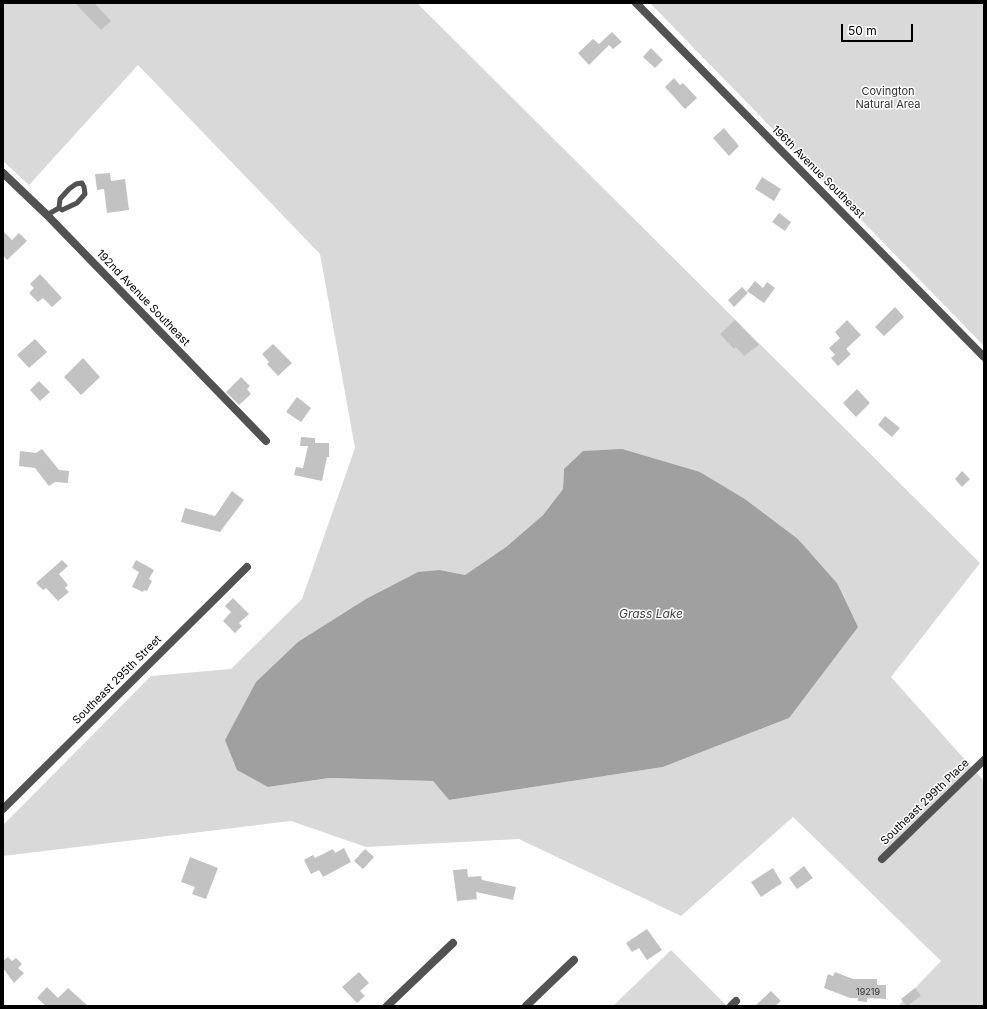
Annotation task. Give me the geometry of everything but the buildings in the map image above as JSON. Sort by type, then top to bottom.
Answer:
[{"type":"street","name":"196th Avenue Southeast","points":[[636,3],[984,357]]},
{"type":"street","name":"192nd Avenue Southeast","points":[[3,173],[47,215],[266,441]]},
{"type":"street","name":"Southeast 295th Street","points":[[3,809],[247,566]]},
{"type":"street","name":"Southeast 299th Place","points":[[882,859],[984,760]]},
{"type":"street","points":[[387,1006],[453,943]]},
{"type":"street","points":[[526,1006],[574,960]]},
{"type":"lane","points":[[47,215],[58,208],[60,199],[69,189],[76,184],[82,183],[85,194],[77,203],[62,210],[58,208]]},
{"type":"green space","points":[[3,3],[417,3],[980,563],[891,677],[984,781],[984,1006],[898,1006],[941,961],[793,817],[681,916],[519,839],[366,847],[291,821],[3,856],[3,825],[151,676],[231,669],[302,599],[355,448],[320,254],[138,65],[29,185],[3,161]],"holes":[[[564,469],[700,472],[745,499],[798,539],[837,583],[789,718],[663,767],[449,800],[433,781],[329,778],[268,787],[440,570],[465,575],[506,547],[543,515],[563,489]]]},
{"type":"green space","name":"Covington Natural Area","points":[[650,3],[984,3],[984,346]]},
{"type":"green space","points":[[671,950],[727,1006],[613,1006]]},
{"type":"water","name":"Grass Lake","points":[[622,449],[700,472],[745,499],[798,539],[837,583],[858,627],[789,718],[663,767],[449,800],[433,781],[329,778],[268,787],[237,770],[225,740],[256,682],[298,642],[366,599],[418,572],[440,570],[465,575],[506,547],[543,515],[563,489],[564,469],[583,451]]}]
